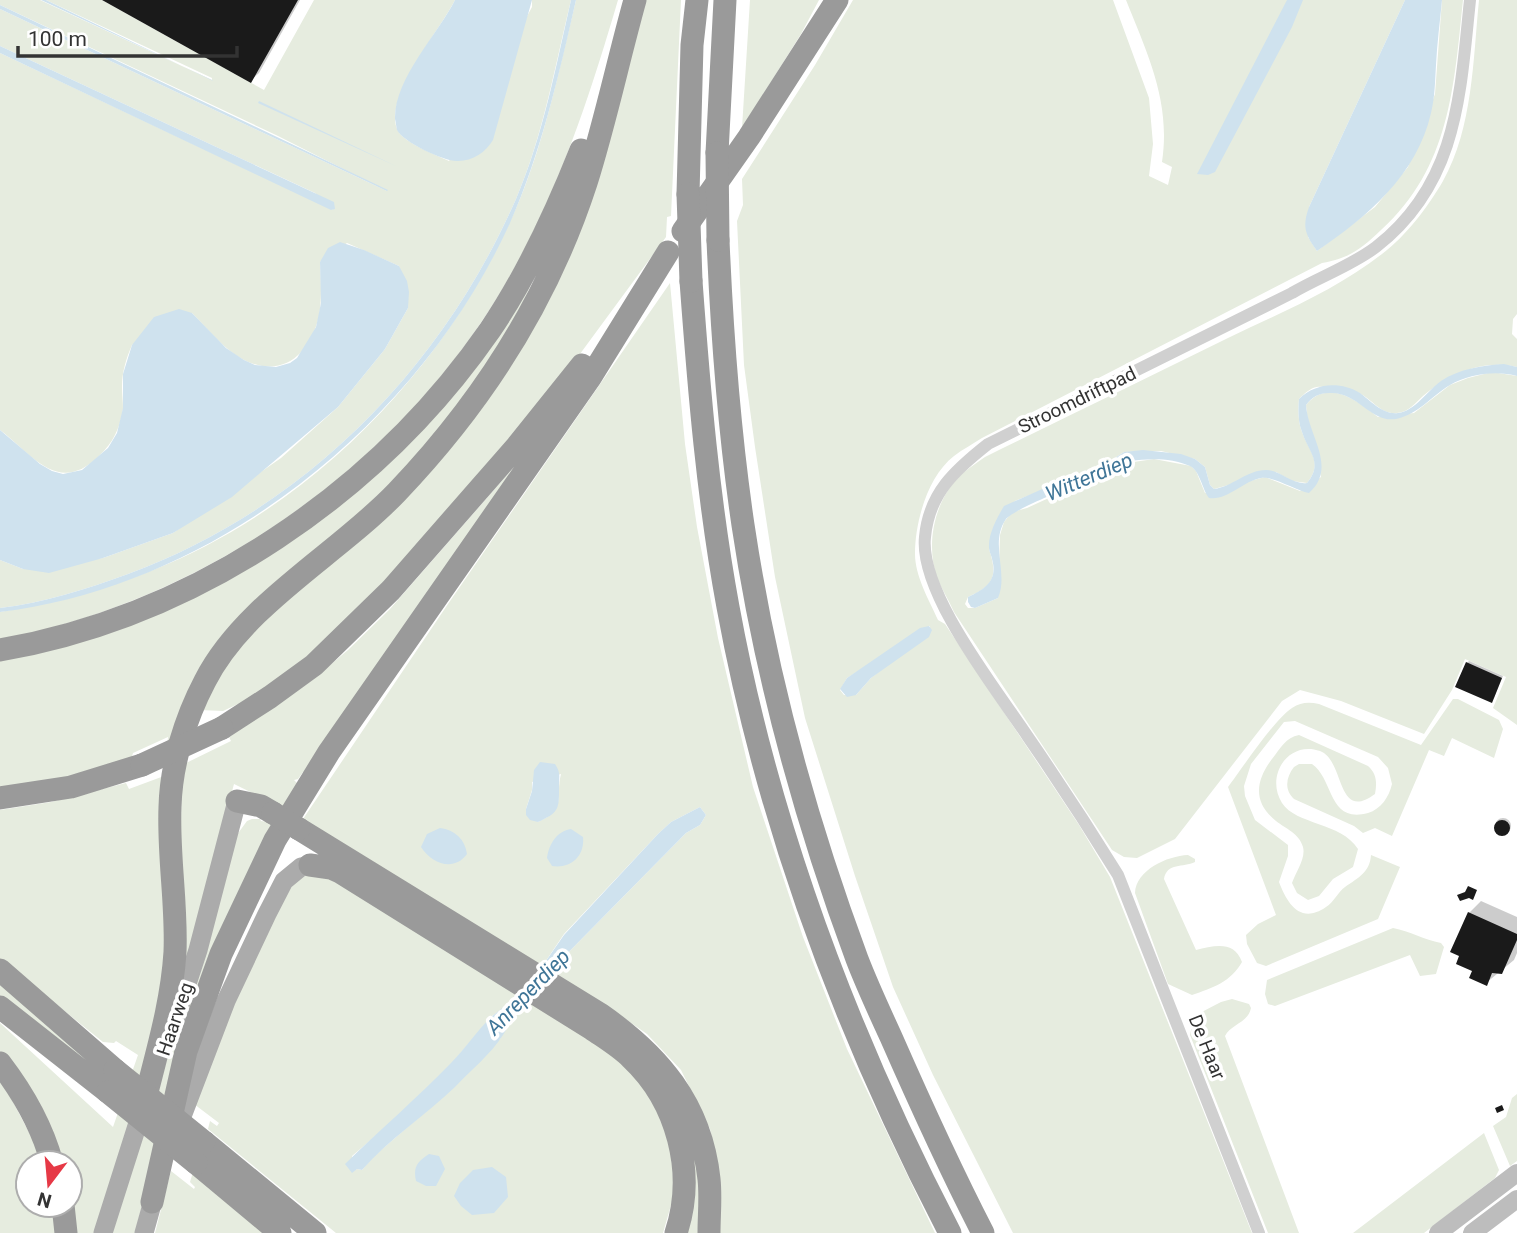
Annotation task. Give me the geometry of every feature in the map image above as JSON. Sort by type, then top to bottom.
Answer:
[{"type":"highway","points":[[145,1100],[173,982],[175,926],[170,841],[171,786],[180,744],[205,679],[239,632],[371,516],[417,471],[462,419],[507,353],[543,287],[575,214],[592,162],[635,0]]},
{"type":"highway","points":[[697,0],[692,45],[688,194],[691,281],[701,427],[728,609],[768,778],[831,969],[883,1096],[950,1233]]},
{"type":"highway","points":[[726,0],[717,153],[723,341],[743,525],[766,648],[789,742],[822,856],[858,960],[942,1151],[983,1233]]},
{"type":"highway","points":[[0,798],[71,787],[142,765],[222,728],[271,697],[314,665],[391,590],[517,446],[668,252],[757,126],[837,0]]},
{"type":"highway","points":[[0,650],[93,627],[207,580],[310,515],[346,486],[415,422],[490,330],[534,257],[559,208],[622,46]]},
{"type":"highway","points":[[152,1202],[186,1051],[221,954],[275,840],[328,752],[590,378],[668,252]]},
{"type":"highway","points":[[237,801],[261,806],[273,813],[517,972],[551,993],[623,1030],[645,1049],[675,1084],[698,1131],[709,1181],[709,1233]]},
{"type":"highway","points":[[310,865],[340,872],[517,972]]},
{"type":"highway","points":[[0,970],[111,1081]]},
{"type":"highway","points":[[551,993],[631,1058],[650,1079],[667,1107],[677,1133],[684,1171],[683,1208],[676,1233]]},
{"type":"highway","points":[[0,1007],[111,1081],[200,1152],[313,1230]]},
{"type":"highway","points":[[0,1063],[33,1113],[47,1149]]},
{"type":"highway","points":[[200,1152],[281,1233]]},
{"type":"main road","name":"Haarweg","points":[[103,1233],[145,1100],[165,1052],[198,950],[237,801]]},
{"type":"main road","name":"Haarweg","points":[[144,1233],[152,1202],[201,1064],[252,943],[284,881],[301,867],[310,865]]},
{"type":"street","name":"Stroomdriftpad","points":[[1118,875],[942,604],[929,574],[926,556],[928,519],[934,504],[946,480],[988,444],[1348,264],[1375,247],[1403,222],[1427,190],[1447,148],[1459,101],[1470,0]]},
{"type":"street","name":"De Haar","points":[[1118,875],[1259,1233]]},
{"type":"street","points":[[1438,1233],[1517,1173]]},
{"type":"street","points":[[1472,1233],[1517,1199]]},
{"type":"shaded area","points":[[0,0],[40,0],[212,80],[46,0],[102,0],[264,90],[314,0],[455,0],[405,83],[395,118],[398,131],[407,140],[449,161],[532,7],[532,0],[571,0],[541,126],[516,199],[485,262],[448,321],[407,376],[360,426],[308,472],[252,512],[192,546],[128,574],[49,599],[0,608],[0,560],[23,569],[103,558],[173,533],[281,458],[338,407],[385,349],[408,308],[399,266],[347,243],[320,262],[319,316],[309,342],[293,359],[271,366],[244,360],[223,345],[192,313],[132,345],[123,376],[123,409],[120,423],[112,440],[99,456],[84,467],[71,472],[58,472],[35,460],[0,430],[0,53],[333,210],[315,193],[0,46],[0,9],[387,191],[276,135],[0,5]]},
{"type":"shaded area","points":[[576,0],[618,0],[578,126],[525,248],[482,321],[431,388],[372,449],[307,503],[236,550],[161,588],[82,619],[0,640],[0,612],[96,590],[153,570],[213,542],[270,507],[324,467],[373,421],[418,371],[457,316],[491,259],[520,199],[552,100]]},
{"type":"shaded area","points":[[645,0],[681,0],[671,216],[667,217],[666,237],[527,426],[355,618],[242,709],[238,704],[223,711],[199,710],[224,663],[503,369]]},
{"type":"shaded area","points":[[750,0],[819,0],[801,34],[742,128]]},
{"type":"shaded area","points":[[853,0],[1113,0],[1149,98],[1153,144],[1149,176],[1168,185],[1172,167],[1162,162],[1163,119],[1156,79],[1126,0],[1405,0],[1309,207],[1308,237],[1317,251],[1375,207],[1408,167],[1435,94],[1442,0],[1463,0],[1451,94],[1435,153],[1422,180],[1404,206],[1381,230],[1348,255],[1322,263],[961,451],[945,465],[930,487],[917,528],[917,571],[938,620],[945,624],[1079,825],[1110,877],[1252,1233],[1013,1233],[933,1075],[893,987],[805,718],[775,577],[744,365],[737,221],[743,205],[742,179]],"holes":[[[930,626],[930,631],[871,678],[856,695],[844,695],[840,690],[847,678]]]},
{"type":"shaded area","points":[[1479,0],[1517,0],[1517,314],[1513,319],[1512,334],[1517,339],[1517,367],[1492,365],[1467,370],[1444,381],[1408,409],[1397,413],[1386,412],[1356,392],[1325,387],[1312,389],[1299,399],[1301,428],[1315,463],[1307,483],[1292,481],[1276,472],[1214,489],[1210,485],[1205,467],[1195,459],[1161,451],[1124,452],[1086,477],[1071,479],[1015,501],[989,549],[993,566],[992,579],[984,589],[968,597],[965,604],[968,608],[975,608],[998,598],[1000,535],[1004,522],[1012,512],[1064,491],[1086,487],[1120,464],[1154,459],[1191,466],[1196,471],[1205,493],[1265,477],[1300,491],[1321,477],[1306,405],[1315,397],[1324,393],[1343,395],[1378,417],[1414,413],[1450,385],[1468,378],[1492,372],[1517,376],[1517,725],[1493,708],[1506,677],[1465,659],[1452,690],[1424,734],[1341,701],[1300,690],[1282,701],[1175,839],[1137,858],[1124,857],[1112,850],[954,612],[937,578],[934,564],[933,536],[939,508],[953,483],[985,457],[1307,300],[1346,279],[1400,239],[1437,191],[1453,160],[1470,93]]},
{"type":"shaded area","points":[[564,208],[504,347],[423,457],[260,605],[179,729],[171,937],[154,1043],[96,1233],[71,1233],[71,1219],[84,1219],[84,1149],[50,1149],[0,1056],[0,1023],[113,1127],[138,1055],[116,1041],[103,1042],[0,959],[0,810],[51,802],[126,783],[129,789],[164,776],[168,737],[133,753],[130,763],[0,793],[0,657],[103,630],[392,456]]},
{"type":"shaded area","points":[[670,283],[685,444],[697,527],[718,638],[753,787],[803,937],[847,1049],[935,1233],[718,1233],[720,1178],[710,1129],[681,1070],[647,1034],[598,1000],[549,972],[686,833],[700,825],[706,815],[700,807],[671,822],[658,834],[564,934],[541,968],[301,822]],"holes":[[[561,774],[556,807],[538,822],[526,809],[532,782]]]},
{"type":"shaded area","points":[[520,460],[306,774],[303,772],[294,780],[299,785],[285,809],[234,784],[178,993],[182,765],[231,741],[229,737],[311,681],[348,650],[390,609]]},
{"type":"shaded area","points":[[1453,699],[1499,720],[1503,729],[1494,758],[1452,738],[1444,756],[1429,750],[1392,836],[1375,828],[1363,833],[1354,826],[1294,799],[1287,788],[1289,775],[1294,767],[1299,764],[1312,764],[1345,812],[1355,815],[1368,813],[1384,802],[1392,784],[1388,768],[1378,757],[1295,721],[1284,722],[1251,764],[1244,786],[1245,796],[1255,820],[1288,845],[1288,856],[1279,882],[1296,909],[1309,914],[1326,907],[1362,874],[1371,855],[1400,867],[1378,919],[1266,966],[1257,963],[1247,944],[1246,935],[1258,924],[1276,915],[1228,787],[1259,744],[1285,714],[1295,706],[1308,703],[1319,704],[1421,745]]},
{"type":"shaded area","points":[[1299,735],[1368,766],[1375,775],[1376,782],[1375,794],[1362,801],[1353,801],[1342,787],[1334,766],[1320,751],[1298,751],[1283,763],[1276,782],[1282,803],[1297,816],[1341,834],[1358,849],[1353,867],[1333,879],[1319,896],[1308,900],[1297,893],[1292,883],[1303,856],[1301,842],[1268,814],[1259,791],[1262,775],[1272,759],[1287,741]]},
{"type":"shaded area","points":[[260,819],[275,826],[172,1086],[135,1233],[112,1233],[236,836],[247,821]]},
{"type":"shaded area","points":[[1188,855],[1195,859],[1195,862],[1168,870],[1164,879],[1196,950],[1216,946],[1229,947],[1242,962],[1227,979],[1192,995],[1168,984],[1135,893],[1141,877],[1147,871],[1162,861]]},
{"type":"shaded area","points":[[304,874],[334,878],[519,994],[492,1016],[453,1062],[392,1122],[352,1156],[352,1172],[362,1170],[373,1157],[454,1087],[500,1039],[512,1016],[526,999],[541,1003],[631,1070],[661,1115],[674,1166],[673,1198],[663,1233],[336,1233],[208,1129],[210,1121],[217,1126],[219,1123],[194,1104],[218,1039],[287,888]]},
{"type":"shaded area","points":[[1393,928],[1441,943],[1444,947],[1436,974],[1420,976],[1410,955],[1275,1006],[1268,1004],[1265,994],[1267,980]]},
{"type":"shaded area","points":[[0,979],[110,1079],[0,1001]]},
{"type":"shaded area","points":[[1232,999],[1249,1004],[1251,1008],[1247,1017],[1225,1036],[1299,1233],[1268,1233],[1190,1035],[1194,1016]]},
{"type":"shaded area","points":[[0,1077],[38,1149],[14,1149],[14,1219],[58,1219],[60,1233],[0,1233]]},
{"type":"shaded area","points":[[1517,1094],[1517,1161],[1510,1166],[1493,1126],[1506,1117],[1512,1098]]},
{"type":"shaded area","points":[[685,1124],[698,1159],[700,1233],[685,1233]]},
{"type":"shaded area","points":[[1484,1133],[1499,1170],[1495,1178],[1424,1233],[1353,1233]]},
{"type":"shaded area","points":[[194,1169],[272,1233],[155,1233],[171,1171],[194,1189],[190,1182]]},
{"type":"water","points":[[41,0],[46,0],[182,66]]},
{"type":"water","points":[[455,0],[532,0],[493,140],[478,155],[458,161],[435,155],[407,140],[397,130],[395,119],[397,104],[409,73]]},
{"type":"water","points":[[571,0],[576,0],[548,113],[531,169],[510,223],[471,295],[423,364],[367,426],[303,482],[233,529],[159,568],[81,596],[0,612],[0,608],[49,599],[128,574],[192,546],[252,512],[308,472],[360,426],[407,376],[448,321],[485,262],[516,199],[541,126]]},
{"type":"water","points":[[1287,0],[1303,0],[1292,27],[1215,172],[1208,175],[1197,174]]},
{"type":"water","points":[[1405,0],[1442,0],[1433,101],[1424,135],[1402,175],[1387,192],[1354,224],[1317,251],[1306,230],[1309,207]]},
{"type":"water","points":[[0,5],[388,190],[0,9]]},
{"type":"water","points":[[0,46],[334,202],[335,209],[331,210],[0,53]]},
{"type":"water","points":[[259,101],[398,167],[258,103]]},
{"type":"water","points":[[340,242],[399,266],[409,292],[408,308],[385,349],[338,407],[232,497],[173,533],[103,558],[49,573],[23,569],[0,560],[0,430],[52,471],[63,474],[82,470],[108,448],[117,433],[123,408],[123,374],[132,345],[154,317],[179,309],[192,313],[226,348],[244,360],[255,365],[276,367],[290,363],[297,358],[316,327],[321,303],[320,262],[328,248]]},
{"type":"water","name":"Witterdiep","points":[[1504,364],[1517,367],[1517,376],[1492,373],[1466,378],[1450,385],[1418,409],[1396,419],[1379,416],[1339,394],[1325,393],[1313,398],[1306,405],[1319,451],[1321,473],[1309,493],[1272,479],[1261,478],[1222,497],[1209,498],[1193,468],[1176,461],[1153,459],[1125,463],[1089,485],[1041,499],[1009,516],[1001,528],[1001,588],[998,598],[975,608],[968,602],[968,597],[980,591],[992,578],[990,537],[1004,506],[1058,482],[1086,477],[1124,452],[1143,450],[1181,454],[1195,459],[1205,467],[1210,485],[1214,489],[1266,470],[1296,482],[1307,483],[1312,476],[1314,463],[1299,420],[1299,399],[1305,394],[1320,387],[1336,385],[1360,393],[1382,410],[1398,413],[1415,405],[1441,381],[1455,373]]},
{"type":"water","points":[[929,626],[932,630],[929,637],[871,678],[856,695],[847,697],[840,689],[847,678],[920,628]]},
{"type":"water","points":[[540,762],[555,764],[557,767],[559,800],[554,812],[538,822],[530,820],[526,809],[532,791],[534,770]]},
{"type":"water","points":[[700,807],[706,815],[700,825],[686,833],[549,972],[541,968],[564,935],[658,834],[671,822]]},
{"type":"water","points":[[440,828],[455,833],[462,840],[467,854],[462,860],[443,864],[431,858],[421,847],[427,834]]},
{"type":"water","points":[[571,829],[583,837],[582,850],[571,863],[552,866],[547,858],[552,843],[562,832]]},
{"type":"water","points":[[519,994],[526,999],[486,1056],[362,1170],[357,1169],[352,1173],[345,1164],[456,1058],[490,1018]]},
{"type":"water","points":[[429,1154],[439,1156],[445,1169],[436,1186],[426,1186],[416,1181],[417,1165]]},
{"type":"water","points":[[492,1167],[506,1177],[508,1197],[494,1213],[472,1215],[454,1196],[460,1183],[473,1170]]},
{"type":"building","points":[[102,0],[298,0],[251,83]]},
{"type":"building","points":[[1466,662],[1502,678],[1492,703],[1455,687]]},
{"type":"building","points":[[1499,820],[1505,820],[1510,828],[1508,834],[1499,836],[1494,831],[1494,825]]},
{"type":"building","points":[[1468,886],[1477,890],[1473,900],[1469,898],[1460,901],[1457,895],[1465,892]]},
{"type":"building","points":[[1468,912],[1517,934],[1517,940],[1502,974],[1492,973],[1487,986],[1469,978],[1472,971],[1456,964],[1459,956],[1450,952]]},
{"type":"building","points":[[1502,1105],[1504,1110],[1497,1113],[1495,1108]]},
{"type":"water label","name":"Anreperdiep","points":[[528,992]]}]
